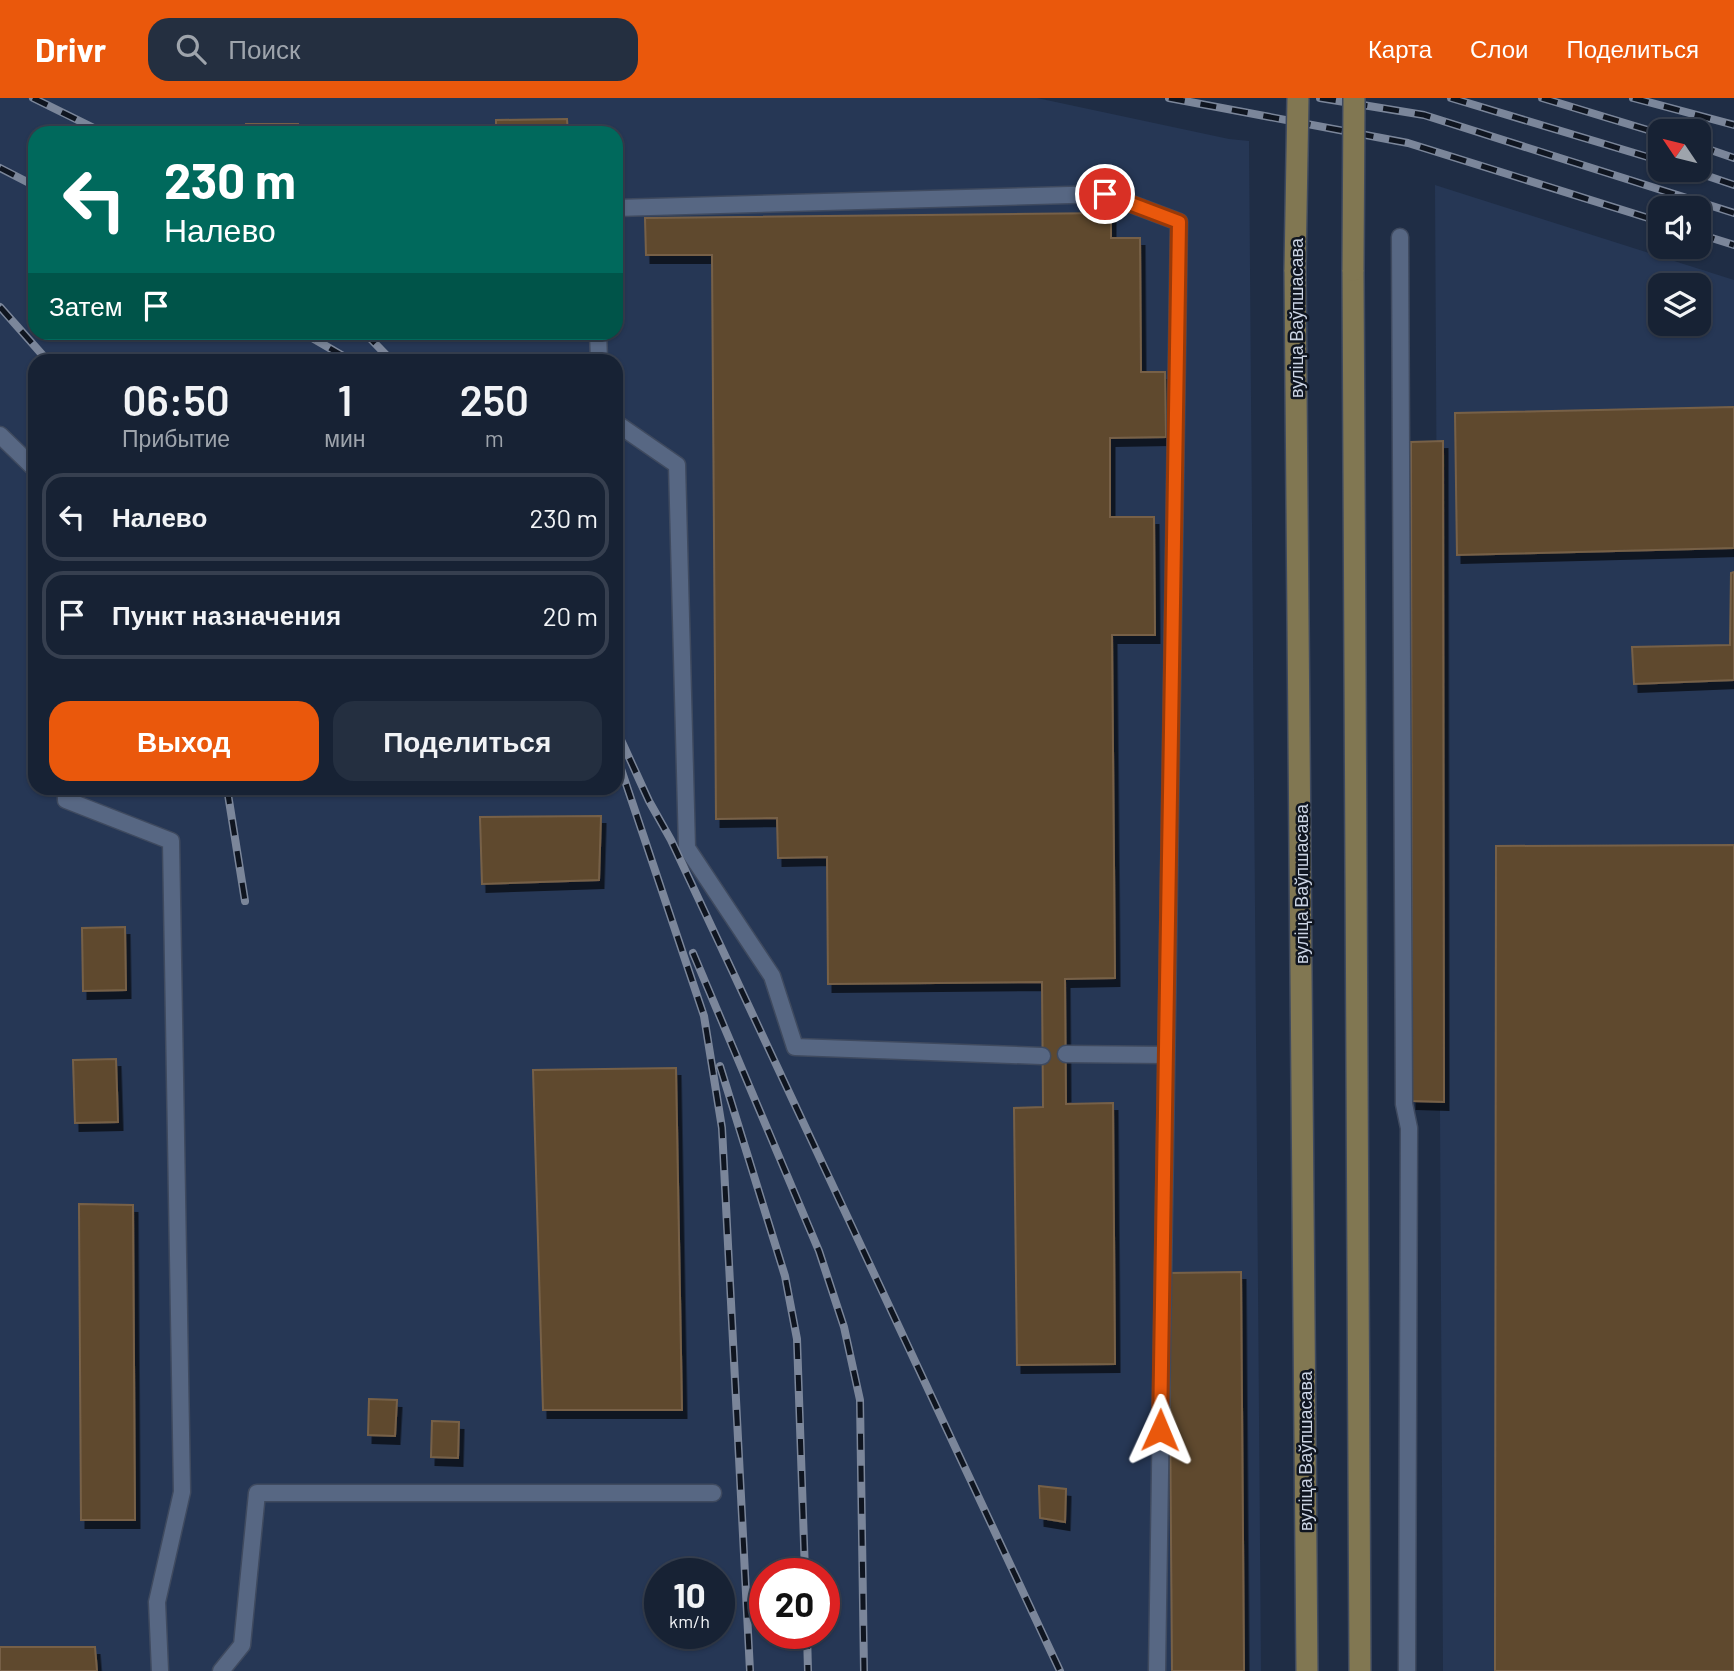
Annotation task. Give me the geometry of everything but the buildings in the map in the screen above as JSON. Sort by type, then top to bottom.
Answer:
[{"type":"main road","name":"вуліца Ваўпшасава","points":[[1298,98],[1295,270],[1307,1671]]},
{"type":"main road","points":[[1354,98],[1360,1671]]},
{"type":"lane","points":[[623,208],[1105,194],[1179,222],[1157,1671]]},
{"type":"lane","points":[[1400,237],[1404,1090],[1409,1128],[1407,1671]]},
{"type":"lane","points":[[623,428],[677,465],[687,848],[772,976],[795,1047],[1042,1056]]},
{"type":"lane","points":[[0,435],[28,462]]},
{"type":"lane","points":[[66,795],[66,800],[171,841],[182,1492],[157,1602],[160,1671]]},
{"type":"lane","points":[[1066,1054],[1166,1055]]},
{"type":"lane","points":[[221,1671],[243,1645],[257,1493],[713,1493]]},
{"type":"shaded area","points":[[0,98],[1037,98],[1249,141],[1261,1671],[0,1671]]},
{"type":"shaded area","points":[[1435,185],[1648,253],[1648,259],[1668,259],[1734,280],[1734,1671],[1443,1671]]},
{"type":"railway","points":[[33,98],[90,126]]},
{"type":"railway","points":[[1169,98],[1408,143],[1648,218]]},
{"type":"railway","points":[[1320,98],[1424,115],[1734,213]]},
{"type":"railway","points":[[1451,98],[1648,157]]},
{"type":"railway","points":[[1542,98],[1648,130]]},
{"type":"railway","points":[[1633,98],[1734,125]]},
{"type":"railway","points":[[1712,150],[1734,158]]},
{"type":"railway","points":[[0,168],[28,182]]},
{"type":"railway","points":[[1712,178],[1734,185]]},
{"type":"railway","points":[[1711,238],[1734,245]]},
{"type":"railway","points":[[0,307],[28,339]]},
{"type":"railway","points":[[29,340],[42,354]]},
{"type":"railway","points":[[316,340],[340,354]]},
{"type":"railway","points":[[372,340],[385,354]]},
{"type":"railway","points":[[623,744],[649,801],[671,840],[1060,1671]]},
{"type":"railway","points":[[623,775],[704,1016],[722,1128],[750,1671]]},
{"type":"railway","points":[[228,795],[245,901]]},
{"type":"railway","points":[[693,953],[819,1251],[844,1327],[860,1400],[864,1671]]},
{"type":"railway","points":[[720,1066],[785,1276],[797,1339],[804,1558]]},
{"type":"railway","points":[[807,1649],[808,1671]]},
{"type":"route","points":[[1105,194],[1179,222],[1160,1430]]}]
